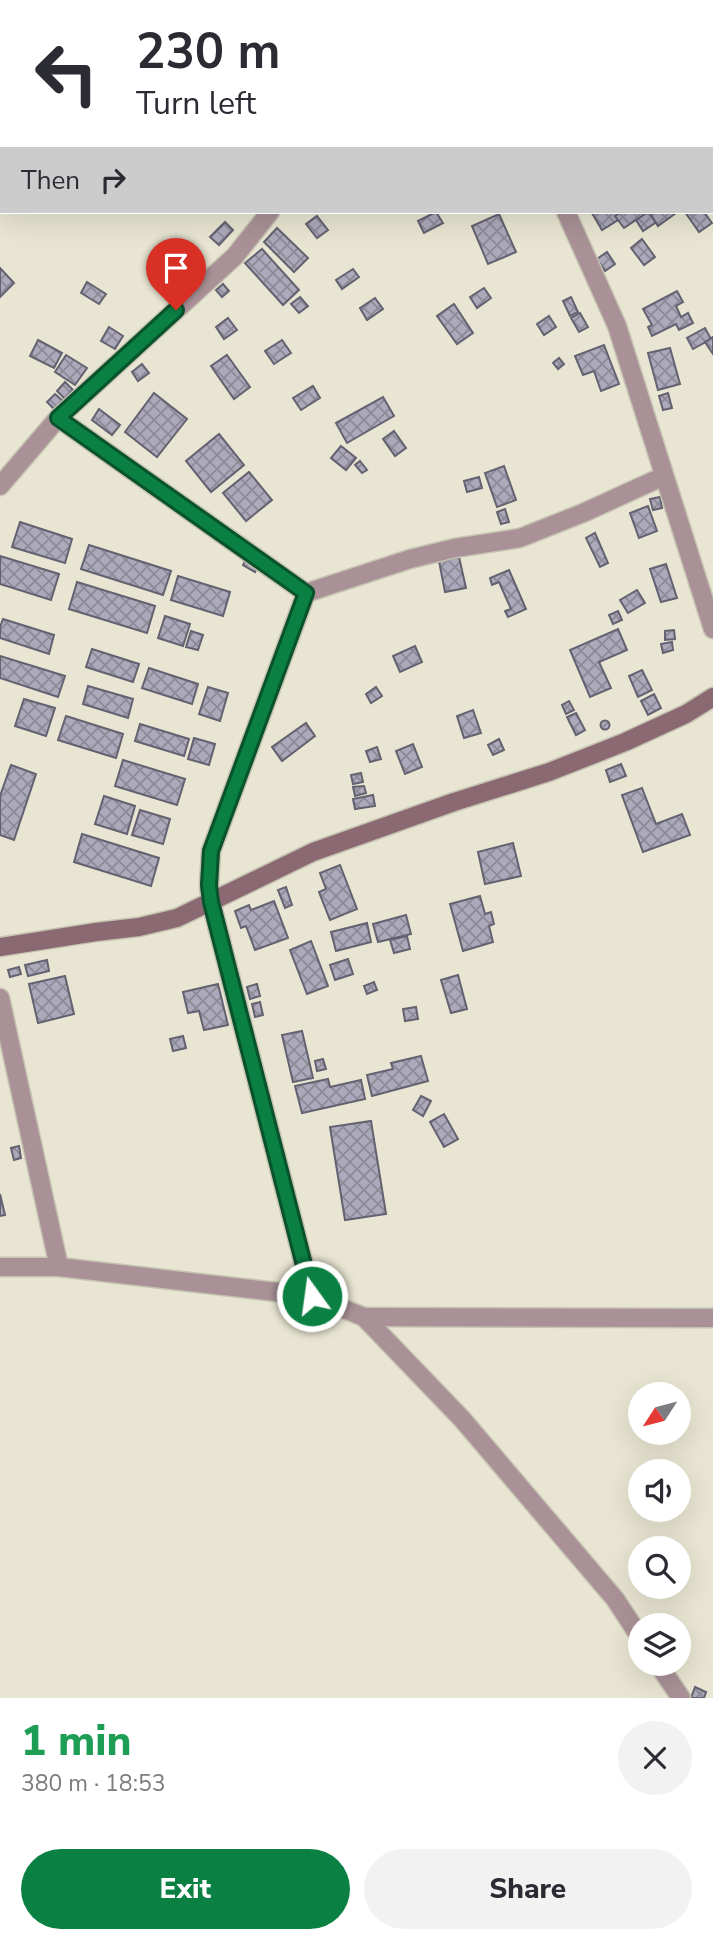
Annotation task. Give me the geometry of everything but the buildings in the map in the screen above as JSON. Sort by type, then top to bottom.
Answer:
[{"type":"street","points":[[0,486],[58,418],[235,256],[268,214]]},
{"type":"street","points":[[567,214],[617,326],[713,629]]},
{"type":"street","points":[[58,418],[306,593]]},
{"type":"street","points":[[306,593],[410,559],[455,548],[520,538],[664,476]]},
{"type":"street","points":[[306,593],[211,851],[209,885],[211,902],[312,1296]]},
{"type":"street","points":[[0,947],[139,927],[177,918],[313,852],[549,772],[687,714],[713,697]]},
{"type":"street","points":[[0,998],[59,1267]]},
{"type":"street","points":[[0,1267],[59,1267],[312,1296],[364,1317],[713,1318]]},
{"type":"street","points":[[364,1317],[462,1419],[615,1599],[628,1619]]},
{"type":"street","points":[[666,1676],[681,1698]]},
{"type":"route","points":[[176,310],[58,418],[306,593],[211,851],[209,885],[211,902],[312,1296]]}]
